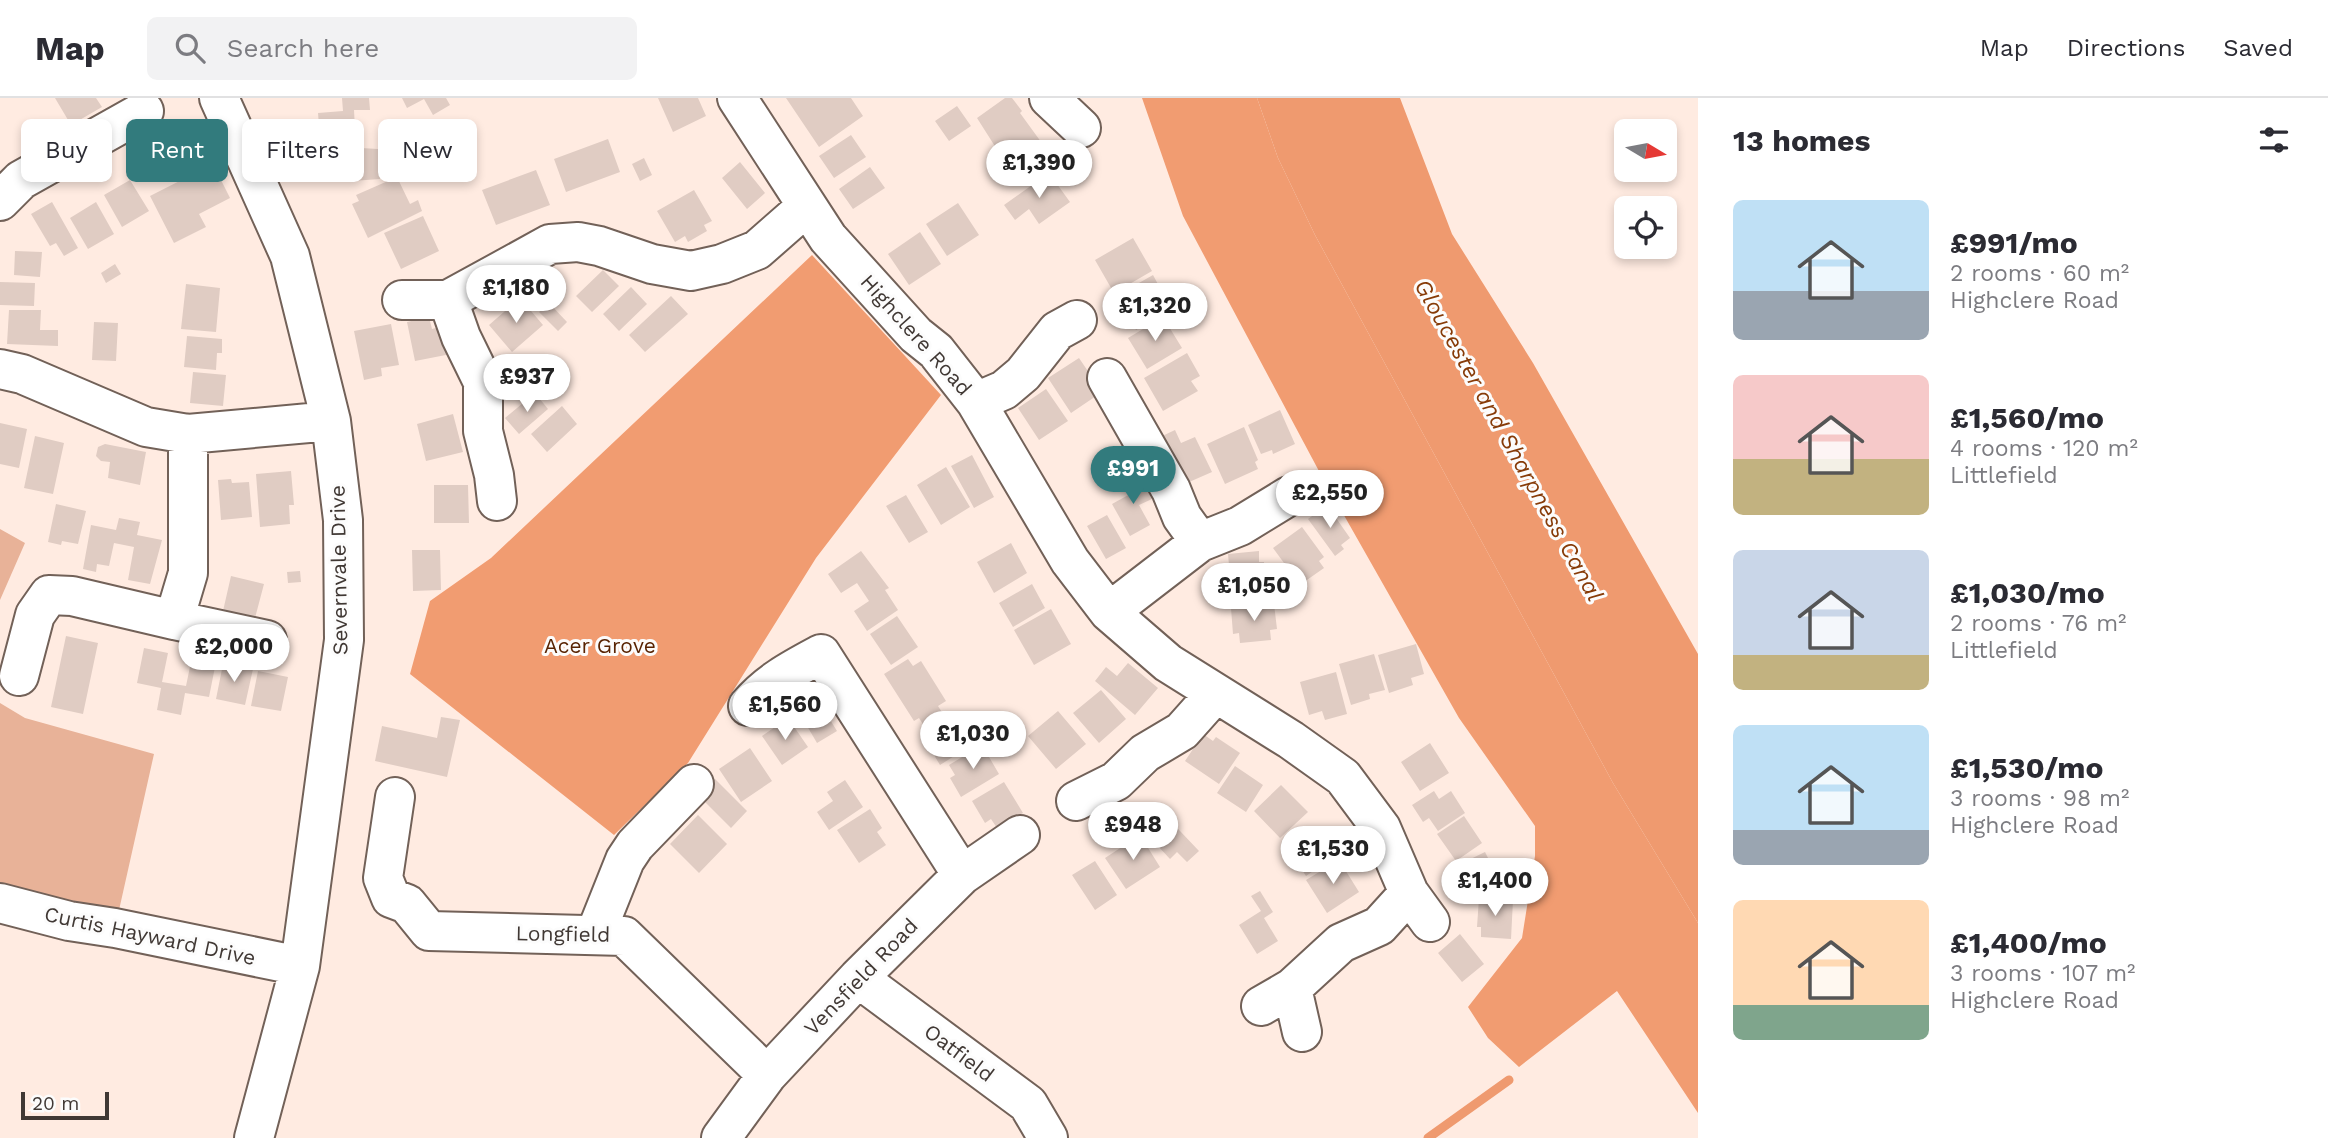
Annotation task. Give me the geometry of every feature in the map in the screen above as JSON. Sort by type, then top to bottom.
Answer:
[{"type":"street","name":"Highclere Road","points":[[737,98],[828,238],[916,335],[936,351],[976,402],[1070,561],[1109,612],[1168,663],[1291,740],[1343,777],[1381,828],[1420,908],[1341,943],[1277,997],[1302,1032]]},
{"type":"street","points":[[1049,98],[1081,128]]},
{"type":"street","name":"Severnvale Drive","points":[[231,102],[290,256],[331,421],[343,520],[344,640],[300,966],[254,1138]]},
{"type":"street","points":[[0,201],[21,180],[144,111]]},
{"type":"street","points":[[402,300],[447,300],[550,244],[578,242],[599,246],[652,264],[691,271],[722,264],[757,250],[806,207]]},
{"type":"street","points":[[447,300],[483,382],[483,431],[504,483]]},
{"type":"street","points":[[976,402],[1004,390],[1023,374],[1057,331],[1077,320]]},
{"type":"street","points":[[0,369],[22,374],[146,427],[188,435],[331,421]]},
{"type":"street","points":[[1107,377],[1191,530]]},
{"type":"street","points":[[174,620],[188,573],[188,435]]},
{"type":"street","points":[[1109,612],[1191,530],[1240,526],[1289,496]]},
{"type":"street","points":[[19,676],[35,615],[49,596],[72,596],[267,640]]},
{"type":"street","points":[[748,706],[778,677],[821,654],[962,875]]},
{"type":"street","points":[[1076,801],[1116,781],[1145,753],[1182,731],[1215,694]]},
{"type":"street","points":[[595,935],[625,860],[635,845],[694,784]]},
{"type":"street","name":"Longfield","points":[[395,797],[383,878],[391,898],[407,904],[429,931],[624,936],[767,1075]]},
{"type":"street","name":"Vensfield Road","points":[[722,1138],[767,1075],[858,978],[962,875],[1020,835]]},
{"type":"street","name":"Curtis Hayward Drive","points":[[0,903],[69,921],[300,966]]},
{"type":"street","name":"Oatfield","points":[[858,978],[1027,1104],[1048,1138]]},
{"type":"shaded area","points":[[0,529],[25,543],[0,600]]},
{"type":"shaded area","points":[[0,703],[25,718],[154,754],[115,928],[0,904]]},
{"type":"green space","points":[[1142,98],[1257,98],[1278,158],[1315,235],[1613,783],[1698,923],[1698,1113],[1617,991],[1519,1067],[1488,1038],[1468,1007],[1522,938],[1535,856],[1535,826],[1459,718],[1320,473],[1183,216]]},
{"type":"green space","name":"Acer Grove","points":[[812,255],[941,395],[816,558],[688,763],[614,835],[410,674],[430,601],[491,558]]},
{"type":"water","name":"Gloucester and Sharpness Canal","points":[[1257,98],[1400,98],[1452,234],[1533,363],[1698,654],[1698,923],[1613,783],[1315,235],[1278,158]]},
{"type":"building","points":[[55,98],[96,98],[102,107],[81,119],[67,119]]},
{"type":"building","points":[[342,98],[369,98],[370,110],[354,110],[354,119],[318,119],[318,113],[343,111]]},
{"type":"building","points":[[402,98],[446,98],[450,105],[433,115],[424,99],[407,108]]},
{"type":"building","points":[[658,98],[698,98],[706,116],[673,132]]},
{"type":"building","points":[[786,98],[851,98],[863,116],[819,147]]},
{"type":"building","points":[[1005,98],[1012,98],[1044,146],[1027,158],[1035,169],[1012,185],[1005,174],[1010,170],[977,118]]},
{"type":"building","points":[[957,106],[971,126],[949,141],[935,121]]},
{"type":"building","points":[[851,135],[866,157],[834,178],[819,156]]},
{"type":"building","points":[[608,139],[620,172],[566,192],[554,159]]},
{"type":"building","points":[[364,148],[378,149],[378,179],[364,180]]},
{"type":"building","points":[[644,158],[652,175],[640,181],[632,164]]},
{"type":"building","points":[[740,162],[765,193],[747,209],[722,178]]},
{"type":"building","points":[[870,167],[885,188],[853,209],[839,189]]},
{"type":"building","points":[[536,170],[550,205],[496,225],[482,190]]},
{"type":"building","points":[[1049,173],[1070,202],[1039,224],[1029,209],[1015,220],[1004,205]]},
{"type":"building","points":[[131,182],[149,211],[122,227],[104,195]]},
{"type":"building","points":[[178,182],[222,182],[230,198],[199,214],[206,227],[174,243],[150,196]]},
{"type":"building","points":[[386,182],[399,182],[410,204],[418,200],[422,211],[368,238],[352,204],[359,201],[356,195]]},
{"type":"building","points":[[694,190],[712,221],[704,225],[707,231],[688,242],[685,236],[675,242],[657,211]]},
{"type":"building","points":[[52,202],[78,248],[64,256],[56,243],[50,246],[31,214]]},
{"type":"building","points":[[96,202],[114,234],[88,249],[70,218]]},
{"type":"building","points":[[958,203],[979,235],[947,256],[926,224]]},
{"type":"building","points":[[423,216],[439,251],[401,269],[384,233]]},
{"type":"building","points":[[920,232],[941,264],[909,285],[888,254]]},
{"type":"building","points":[[1133,238],[1152,271],[1114,293],[1095,260]]},
{"type":"building","points":[[15,251],[42,252],[40,277],[14,275]]},
{"type":"building","points":[[115,264],[121,274],[106,283],[101,273]]},
{"type":"building","points":[[603,270],[619,286],[592,312],[576,296]]},
{"type":"building","points":[[1153,275],[1166,299],[1163,301],[1169,311],[1136,330],[1116,296]]},
{"type":"building","points":[[0,282],[35,283],[34,306],[0,305]]},
{"type":"building","points":[[186,284],[220,288],[216,332],[181,329]]},
{"type":"building","points":[[631,287],[647,304],[619,331],[603,314]]},
{"type":"building","points":[[671,296],[688,314],[645,352],[629,335]]},
{"type":"building","points":[[520,298],[543,325],[512,352],[489,325]]},
{"type":"building","points":[[549,303],[567,322],[558,331],[539,312]]},
{"type":"building","points":[[9,310],[41,310],[40,330],[58,330],[58,346],[7,344]]},
{"type":"building","points":[[429,317],[432,329],[444,326],[451,354],[415,361],[407,322]]},
{"type":"building","points":[[1163,317],[1182,348],[1147,369],[1128,338]]},
{"type":"building","points":[[94,322],[118,323],[116,361],[92,360]]},
{"type":"building","points":[[391,324],[399,365],[381,368],[382,376],[364,380],[354,331]]},
{"type":"building","points":[[187,336],[222,339],[222,353],[217,353],[216,370],[184,367]]},
{"type":"building","points":[[1187,353],[1200,376],[1191,381],[1198,391],[1163,411],[1144,378]]},
{"type":"building","points":[[1079,358],[1102,392],[1071,413],[1048,378]]},
{"type":"building","points":[[193,372],[226,375],[223,406],[190,403]]},
{"type":"building","points":[[1046,389],[1068,421],[1039,440],[1018,408]]},
{"type":"building","points":[[535,393],[548,409],[519,434],[505,418]]},
{"type":"building","points":[[562,406],[577,424],[547,452],[531,434]]},
{"type":"building","points":[[1280,410],[1295,444],[1273,454],[1272,450],[1261,454],[1248,425]]},
{"type":"building","points":[[453,414],[463,452],[426,461],[417,424]]},
{"type":"building","points":[[0,423],[27,429],[19,468],[0,464]]},
{"type":"building","points":[[1244,427],[1258,460],[1255,462],[1258,469],[1225,484],[1207,444]]},
{"type":"building","points":[[1175,430],[1181,443],[1195,437],[1212,472],[1180,486],[1158,438]]},
{"type":"building","points":[[35,436],[64,443],[53,494],[24,488]]},
{"type":"building","points":[[105,444],[146,452],[140,485],[108,478],[110,462],[101,461],[96,456],[98,447]]},
{"type":"building","points":[[972,455],[994,497],[974,508],[951,466]]},
{"type":"building","points":[[946,467],[970,507],[941,525],[917,485]]},
{"type":"building","points":[[291,471],[294,505],[289,505],[290,524],[260,527],[256,474]]},
{"type":"building","points":[[1138,474],[1152,499],[1139,505],[1150,525],[1130,536],[1112,504],[1132,493],[1125,481]]},
{"type":"building","points":[[231,479],[232,483],[249,482],[252,517],[221,520],[218,480]]},
{"type":"building","points":[[434,485],[468,485],[469,523],[434,523]]},
{"type":"building","points":[[906,495],[928,532],[909,543],[886,506]]},
{"type":"building","points":[[56,504],[86,511],[78,544],[62,541],[61,545],[48,542]]},
{"type":"building","points":[[1327,505],[1350,538],[1341,545],[1344,549],[1335,556],[1308,519]]},
{"type":"building","points":[[1107,515],[1126,548],[1106,559],[1087,526]]},
{"type":"building","points":[[119,518],[140,522],[137,535],[162,540],[150,584],[128,580],[134,547],[114,543],[109,566],[97,564],[96,572],[83,569],[91,525],[116,530]]},
{"type":"building","points":[[1302,527],[1324,557],[1319,561],[1324,568],[1304,582],[1299,575],[1295,578],[1273,548]]},
{"type":"building","points":[[1011,543],[1027,573],[994,593],[977,562]]},
{"type":"building","points":[[412,550],[440,550],[441,590],[413,591]]},
{"type":"building","points":[[861,551],[889,588],[885,590],[898,610],[867,631],[854,611],[869,601],[857,583],[841,593],[828,574]]},
{"type":"building","points":[[1259,551],[1259,562],[1264,562],[1266,596],[1228,599],[1225,565],[1229,565],[1228,554]]},
{"type":"building","points":[[300,571],[301,582],[288,583],[287,572]]},
{"type":"building","points":[[231,576],[264,584],[255,618],[223,611]]},
{"type":"building","points":[[1032,584],[1045,608],[1013,627],[999,603]]},
{"type":"building","points":[[1274,604],[1277,629],[1270,630],[1271,640],[1240,643],[1239,633],[1233,634],[1231,608]]},
{"type":"building","points":[[1051,609],[1071,644],[1034,665],[1014,630]]},
{"type":"building","points":[[897,616],[918,647],[891,665],[870,634]]},
{"type":"building","points":[[66,636],[98,643],[83,714],[51,707]]},
{"type":"building","points":[[1416,644],[1424,674],[1411,678],[1413,685],[1389,693],[1378,655]]},
{"type":"building","points":[[144,648],[168,653],[162,682],[186,686],[192,657],[216,662],[209,697],[185,693],[181,715],[157,710],[161,688],[137,683]]},
{"type":"building","points":[[1374,654],[1385,690],[1369,694],[1370,699],[1351,705],[1339,664]]},
{"type":"building","points":[[908,659],[913,666],[921,661],[946,701],[938,706],[945,717],[926,729],[919,718],[914,721],[884,674]]},
{"type":"building","points":[[1128,663],[1158,688],[1135,715],[1095,681],[1106,667],[1117,676]]},
{"type":"building","points":[[223,664],[253,669],[245,705],[216,699]]},
{"type":"building","points":[[258,671],[288,677],[281,711],[251,706]]},
{"type":"building","points":[[1336,672],[1347,714],[1325,720],[1322,711],[1309,715],[1300,682]]},
{"type":"building","points":[[1101,690],[1126,719],[1099,743],[1073,713]]},
{"type":"building","points":[[816,697],[837,731],[817,743],[797,709]]},
{"type":"building","points":[[1058,711],[1086,744],[1056,769],[1028,736]]},
{"type":"building","points":[[960,713],[978,741],[940,765],[928,745],[935,740],[930,732]]},
{"type":"building","points":[[441,717],[460,720],[447,777],[375,761],[382,726],[437,738]]},
{"type":"building","points":[[788,718],[808,747],[782,765],[762,736]]},
{"type":"building","points":[[1203,734],[1213,741],[1216,737],[1240,753],[1219,784],[1185,761]]},
{"type":"building","points":[[1430,743],[1449,773],[1420,791],[1401,762]]},
{"type":"building","points":[[982,745],[999,774],[961,797],[950,778],[955,775],[949,765]]},
{"type":"building","points":[[750,748],[772,781],[741,802],[719,769]]},
{"type":"building","points":[[1235,766],[1263,785],[1246,812],[1217,793]]},
{"type":"building","points":[[715,779],[747,811],[731,828],[699,796]]},
{"type":"building","points":[[845,780],[863,807],[829,830],[817,812],[833,801],[827,792]]},
{"type":"building","points":[[1004,782],[1023,813],[997,828],[991,819],[985,823],[972,801]]},
{"type":"building","points":[[1281,785],[1308,812],[1280,838],[1254,811]]},
{"type":"building","points":[[1434,791],[1439,799],[1451,791],[1465,813],[1438,831],[1429,818],[1423,822],[1412,805]]},
{"type":"building","points":[[870,809],[882,828],[877,832],[886,845],[859,863],[837,830]]},
{"type":"building","points":[[1162,812],[1199,851],[1187,862],[1177,852],[1170,859],[1143,830]]},
{"type":"building","points":[[698,815],[727,844],[699,873],[670,844]]},
{"type":"building","points":[[1464,816],[1482,843],[1456,861],[1437,834]]},
{"type":"building","points":[[1309,826],[1331,859],[1306,876],[1284,843]]},
{"type":"building","points":[[1140,835],[1160,867],[1126,889],[1105,858]]},
{"type":"building","points":[[1485,852],[1500,882],[1473,896],[1468,884],[1462,887],[1452,868]]},
{"type":"building","points":[[1339,860],[1359,892],[1327,913],[1306,880]]},
{"type":"building","points":[[1095,861],[1117,895],[1095,910],[1072,875]]},
{"type":"building","points":[[1260,891],[1273,912],[1264,918],[1278,941],[1257,954],[1239,925],[1261,911],[1251,896]]},
{"type":"building","points":[[1479,898],[1513,900],[1511,939],[1481,937],[1481,927],[1477,927]]},
{"type":"building","points":[[1460,934],[1484,964],[1462,982],[1438,953]]},
{"type":"waterway","points":[[1428,1138],[1509,1080]]}]
